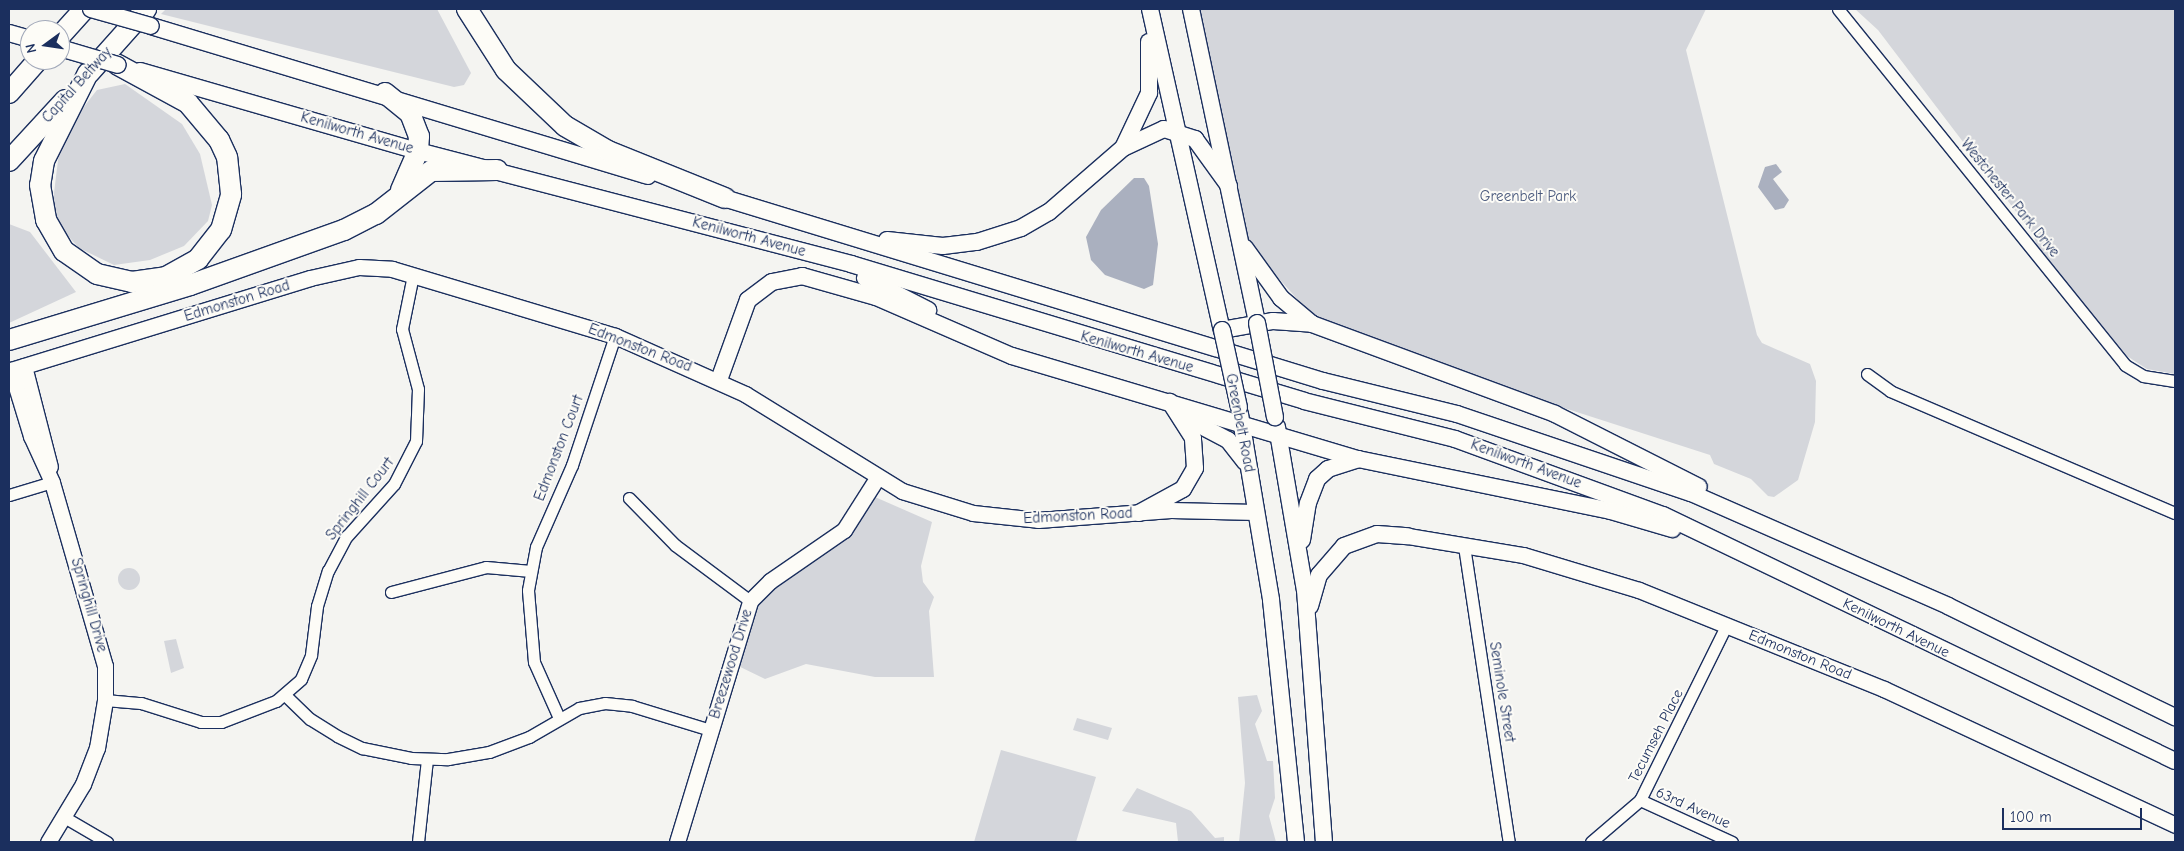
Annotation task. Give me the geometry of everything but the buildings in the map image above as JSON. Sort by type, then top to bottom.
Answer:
[{"type":"highway","points":[[66,20],[74,9]]},
{"type":"highway","points":[[70,25],[84,9]]},
{"type":"highway","points":[[467,9],[506,70],[565,126],[608,151],[725,198]]},
{"type":"highway","name":"Capital Beltway","points":[[9,162],[88,74],[148,17]]},
{"type":"highway","points":[[88,74],[44,161],[40,185],[46,220],[64,252],[97,274],[132,282],[166,277],[198,260],[221,230],[231,194],[227,157],[215,134],[188,104],[118,65]]},
{"type":"highway","points":[[9,93],[29,70]]},
{"type":"highway","points":[[384,93],[410,113],[420,136],[418,150],[397,198]]},
{"type":"highway","points":[[9,340],[190,285],[363,222],[431,171],[497,170]]},
{"type":"main road","name":"Kenilworth Avenue","points":[[92,9],[148,17],[384,93],[1323,381],[1488,424],[1691,492],[1780,530],[2175,717]]},
{"type":"main road","name":"Greenbelt Road","points":[[1148,9],[1178,131],[1239,407],[1284,701],[1296,842]]},
{"type":"main road","points":[[1123,148],[1149,93],[1148,9]]},
{"type":"main road","points":[[1191,9],[1257,323],[1300,555],[1309,638],[1324,842]]},
{"type":"main road","name":"Kenilworth Avenue","points":[[70,51],[418,150],[798,250],[1304,401],[1455,439],[1663,515],[2175,761]]},
{"type":"main road","points":[[842,234],[929,247],[1003,235],[1049,212],[1123,148],[1150,133],[1178,131],[1206,150],[1229,186]]},
{"type":"main road","points":[[1240,239],[1281,298],[1312,324]]},
{"type":"main road","points":[[798,250],[1048,364]]},
{"type":"main road","points":[[719,380],[748,300],[767,284],[793,276],[835,282],[966,339],[1358,459],[1611,511],[1725,545]]},
{"type":"main road","points":[[1222,330],[1257,323],[1312,324],[1555,414],[1780,530]]},
{"type":"main road","points":[[1139,513],[1174,496],[1193,475],[1196,445],[1182,416],[1170,402]]},
{"type":"main road","points":[[1182,416],[1228,440],[1249,469]]},
{"type":"main road","points":[[1300,555],[1314,484],[1328,469],[1358,459]]},
{"type":"main road","points":[[1309,638],[1314,587],[1338,550],[1370,534],[1408,536]]},
{"type":"street","name":"Westchester Park Drive","points":[[1838,9],[2014,231],[2125,365],[2143,376],[2175,381]]},
{"type":"street","name":"Edmonston Road","points":[[14,369],[344,269],[381,268],[413,275],[615,336],[719,380],[877,478],[938,504],[996,517],[1038,520],[1139,513],[1256,512]]},
{"type":"street","name":"Springhill Court","points":[[105,700],[141,703],[213,722],[241,717],[286,696],[308,667],[319,595],[336,553],[394,484],[416,441],[418,388],[402,329],[413,275]]},
{"type":"street","name":"Edmonston Court","points":[[559,718],[542,685],[531,648],[527,606],[531,571],[615,336]]},
{"type":"street","name":"Springhill Drive","points":[[14,369],[44,432],[52,480],[100,638],[105,700],[93,758],[64,816],[48,842]]},
{"type":"street","points":[[1867,374],[1890,391],[2175,513]]},
{"type":"street","name":"Breezewood Drive","points":[[677,842],[750,601],[770,581],[844,530],[877,478]]},
{"type":"street","points":[[9,496],[52,480]]},
{"type":"street","points":[[629,498],[681,551],[750,601]]},
{"type":"street","name":"Edmonston Road","points":[[1408,536],[1576,570],[1726,626],[1884,689],[2175,824]]},
{"type":"street","name":"Seminole Street","points":[[1464,546],[1509,842]]},
{"type":"street","points":[[391,592],[486,567],[531,571]]},
{"type":"street","name":"Tecumseh Place","points":[[1590,842],[1640,800],[1726,626]]},
{"type":"street","points":[[286,696],[310,719],[348,742],[386,755],[427,759],[476,756],[506,747],[559,718],[586,706],[612,703],[710,730]]},
{"type":"street","points":[[418,842],[427,759]]},
{"type":"street","name":"63rd Avenue","points":[[1640,800],[1732,842]]},
{"type":"street","points":[[64,816],[108,842]]},
{"type":"green space","points":[[166,9],[437,9],[471,73],[464,85],[454,87],[161,14]]},
{"type":"green space","name":"Greenbelt Park","points":[[1195,9],[1706,9],[1686,50],[1757,335],[1762,343],[1810,364],[1816,381],[1815,422],[1798,480],[1774,497],[1768,496],[1751,479],[1714,464],[1710,455],[1326,331],[1245,241]]},
{"type":"green space","points":[[1855,9],[2175,9],[2175,374],[2147,369],[2127,356],[2037,246],[2033,234],[1878,30]]},
{"type":"green space","points":[[125,84],[182,124],[200,154],[212,205],[208,221],[184,246],[150,260],[114,265],[79,248],[60,227],[53,201],[61,136],[97,90]]},
{"type":"green space","points":[[9,224],[30,232],[76,292],[9,323]]},
{"type":"green space","points":[[875,497],[932,522],[921,566],[923,582],[934,597],[929,611],[934,677],[875,677],[806,664],[765,679],[730,662],[745,612],[866,511]]},
{"type":"green space","points":[[129,568],[137,571],[140,579],[137,587],[129,590],[121,587],[118,579],[121,571]]},
{"type":"green space","points":[[176,639],[184,668],[171,673],[164,641]]},
{"type":"green space","points":[[1257,695],[1262,711],[1255,724],[1267,761],[1273,761],[1275,798],[1269,816],[1276,842],[1239,842],[1245,783],[1238,697]]},
{"type":"green space","points":[[1077,718],[1112,728],[1108,740],[1073,730]]},
{"type":"green space","points":[[1001,750],[1096,777],[1076,842],[974,842]]},
{"type":"green space","points":[[1137,788],[1191,811],[1215,838],[1224,837],[1224,842],[1178,842],[1176,823],[1122,811]]},
{"type":"water","points":[[1776,164],[1782,172],[1773,179],[1789,200],[1784,208],[1775,210],[1758,187],[1765,167]]},
{"type":"water","points":[[1134,178],[1144,178],[1149,186],[1158,244],[1153,285],[1144,289],[1105,275],[1091,260],[1086,237],[1101,210]]}]
